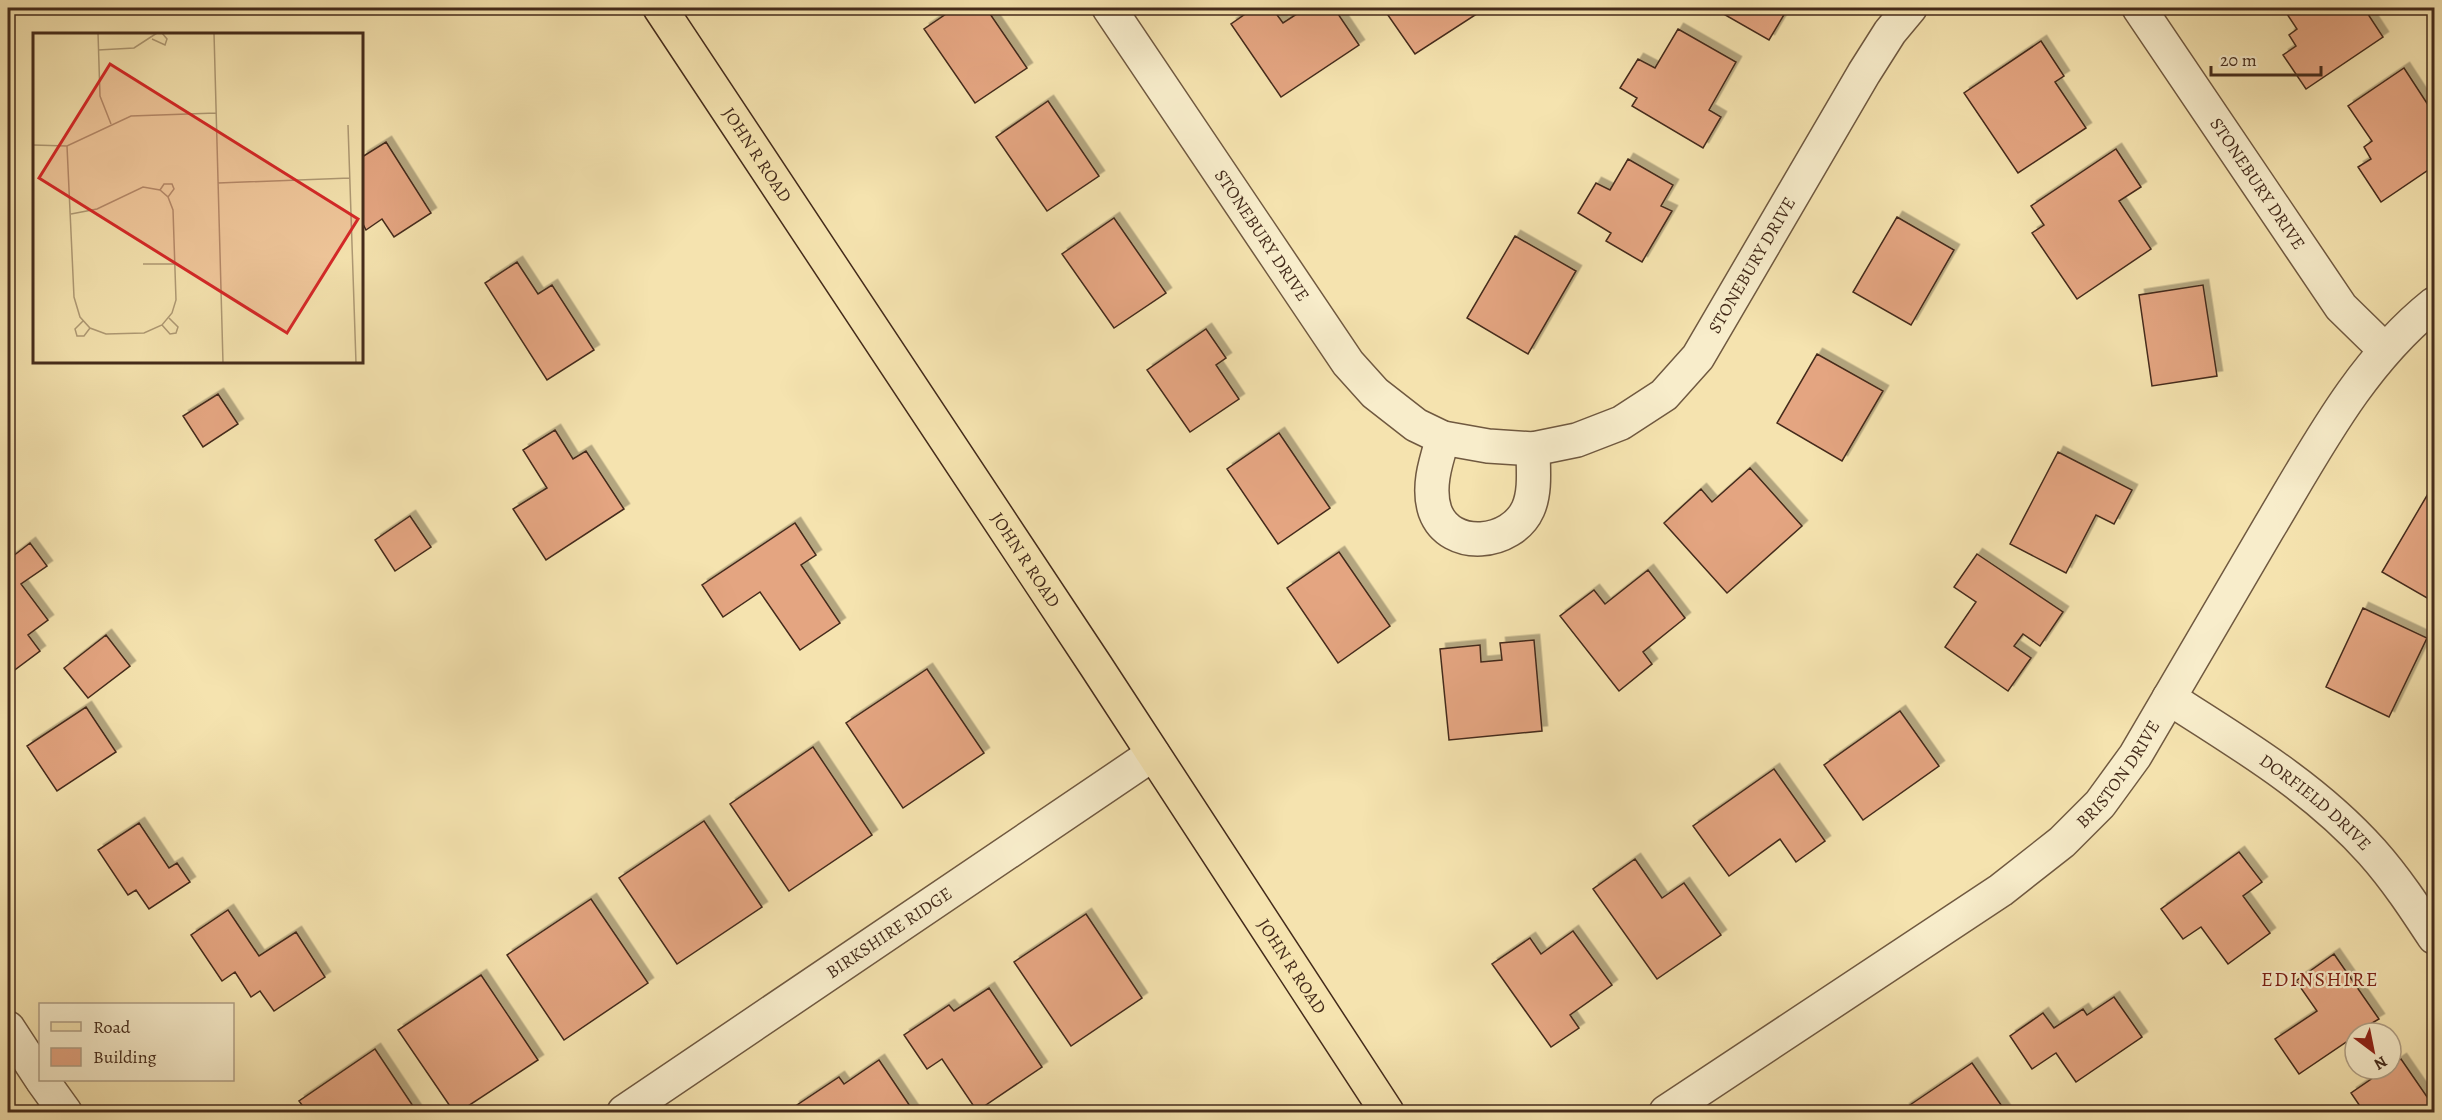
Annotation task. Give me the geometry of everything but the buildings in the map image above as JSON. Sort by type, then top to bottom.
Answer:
[{"type":"main road","name":"JOHN R ROAD","points":[[660,8],[1153,754],[1387,1113]]},
{"type":"street","name":"STONEBURY DRIVE","points":[[1109,8],[1348,363],[1376,393],[1408,419],[1443,438],[1488,446],[1533,449],[1577,440],[1622,423],[1664,395],[1698,357],[1864,73],[1890,32],[1910,8]]},
{"type":"street","name":"STONEBURY DRIVE","points":[[2139,8],[2341,307],[2385,350]]},
{"type":"street","name":"BRISTON DRIVE","points":[[1666,1113],[2001,890],[2062,842],[2100,804],[2135,756],[2321,440],[2355,388],[2385,350],[2434,304]]},
{"type":"street","points":[[1443,438],[1433,472],[1432,496],[1436,513],[1447,528],[1475,541],[1498,536],[1518,525],[1528,510],[1532,495],[1533,449]]},
{"type":"street","name":"DORFIELD DRIVE","points":[[2169,698],[2253,751],[2334,815],[2372,852],[2404,891],[2434,937]]},
{"type":"street","name":"BIRKSHIRE RIDGE","points":[[624,1113],[1153,754]]},
{"type":"street","points":[[8,1028],[39,1079]]},
{"type":"street","points":[[40,1081],[49,1096]]},
{"type":"district","name":"EDINSHIRE","points":[[2320,979]]}]
